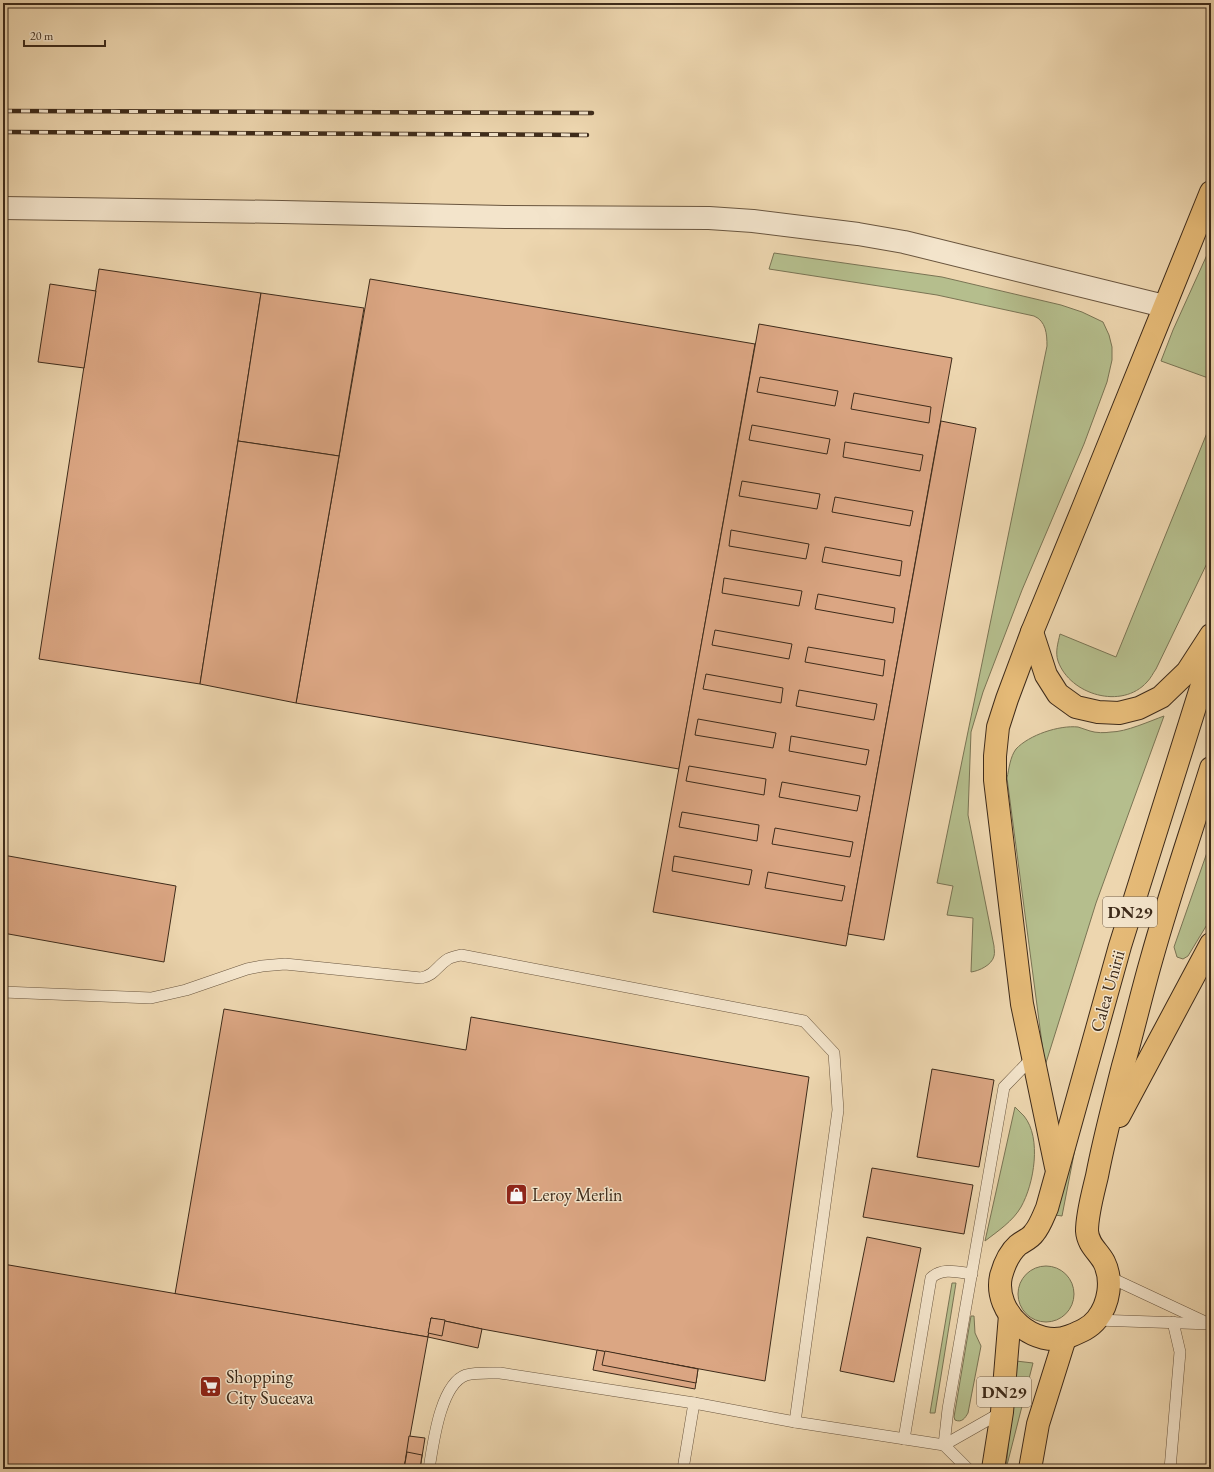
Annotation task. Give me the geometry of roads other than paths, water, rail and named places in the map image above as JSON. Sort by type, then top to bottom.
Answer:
[{"type":"main road","points":[[1057,1170],[1022,1004],[995,780],[995,756],[998,727],[1006,699],[1032,632],[1211,192]]},
{"type":"main road","points":[[1032,632],[1046,674],[1058,694],[1076,707],[1098,712],[1112,713],[1119,713],[1139,708],[1161,697],[1187,672],[1211,635]]},
{"type":"main road","name":"Calea Unirii","points":[[1010,1315],[1002,1298],[1001,1279],[1006,1261],[1017,1246],[1033,1235],[1042,1221],[1120,946],[1211,656]]},
{"type":"main road","name":"Calea Unirii","points":[[1109,1277],[1105,1264],[1099,1253],[1090,1243],[1087,1231],[1103,1147],[1151,959],[1211,768]]},
{"type":"main road","points":[[1103,1147],[1211,944]]},
{"type":"main road","name":"DN29","points":[[1010,1315],[1023,1329],[1035,1335],[1050,1339],[1064,1338],[1082,1332],[1096,1320],[1104,1307],[1108,1292],[1109,1277]]},
{"type":"main road","name":"DN29","points":[[993,1469],[1002,1412],[1010,1315]]},
{"type":"main road","name":"DN29","points":[[1030,1469],[1038,1424],[1064,1338]]},
{"type":"street","points":[[3,208],[505,217],[709,218],[753,221],[858,234],[904,242],[1164,306]]},
{"type":"lane","points":[[3,992],[151,998],[186,990],[247,969],[276,964],[421,978],[430,976],[450,958],[461,955],[804,1021],[834,1053],[838,1110],[795,1422]]},
{"type":"lane","points":[[944,1445],[948,1409],[1004,1087],[1033,1057]]},
{"type":"lane","points":[[904,1439],[931,1278],[935,1274],[941,1272],[953,1271],[972,1274]]},
{"type":"lane","points":[[1109,1277],[1209,1324]]},
{"type":"lane","points":[[1096,1320],[1209,1324]]},
{"type":"lane","points":[[1170,1469],[1180,1352],[1172,1322]]},
{"type":"lane","points":[[429,1469],[441,1409],[452,1386],[465,1376],[479,1373],[500,1373],[694,1403],[795,1422],[944,1445],[968,1469]]},
{"type":"lane","points":[[683,1469],[694,1403]]},
{"type":"lane","points":[[944,1445],[1002,1412]]},
{"type":"railway","points":[[3,111],[592,113]]},
{"type":"railway","points":[[3,132],[587,135]]},
{"type":"place","name":"Leroy Merlin","points":[[517,1194]]},
{"type":"place","name":"Shopping City Suceava","points":[[211,1386]]}]
